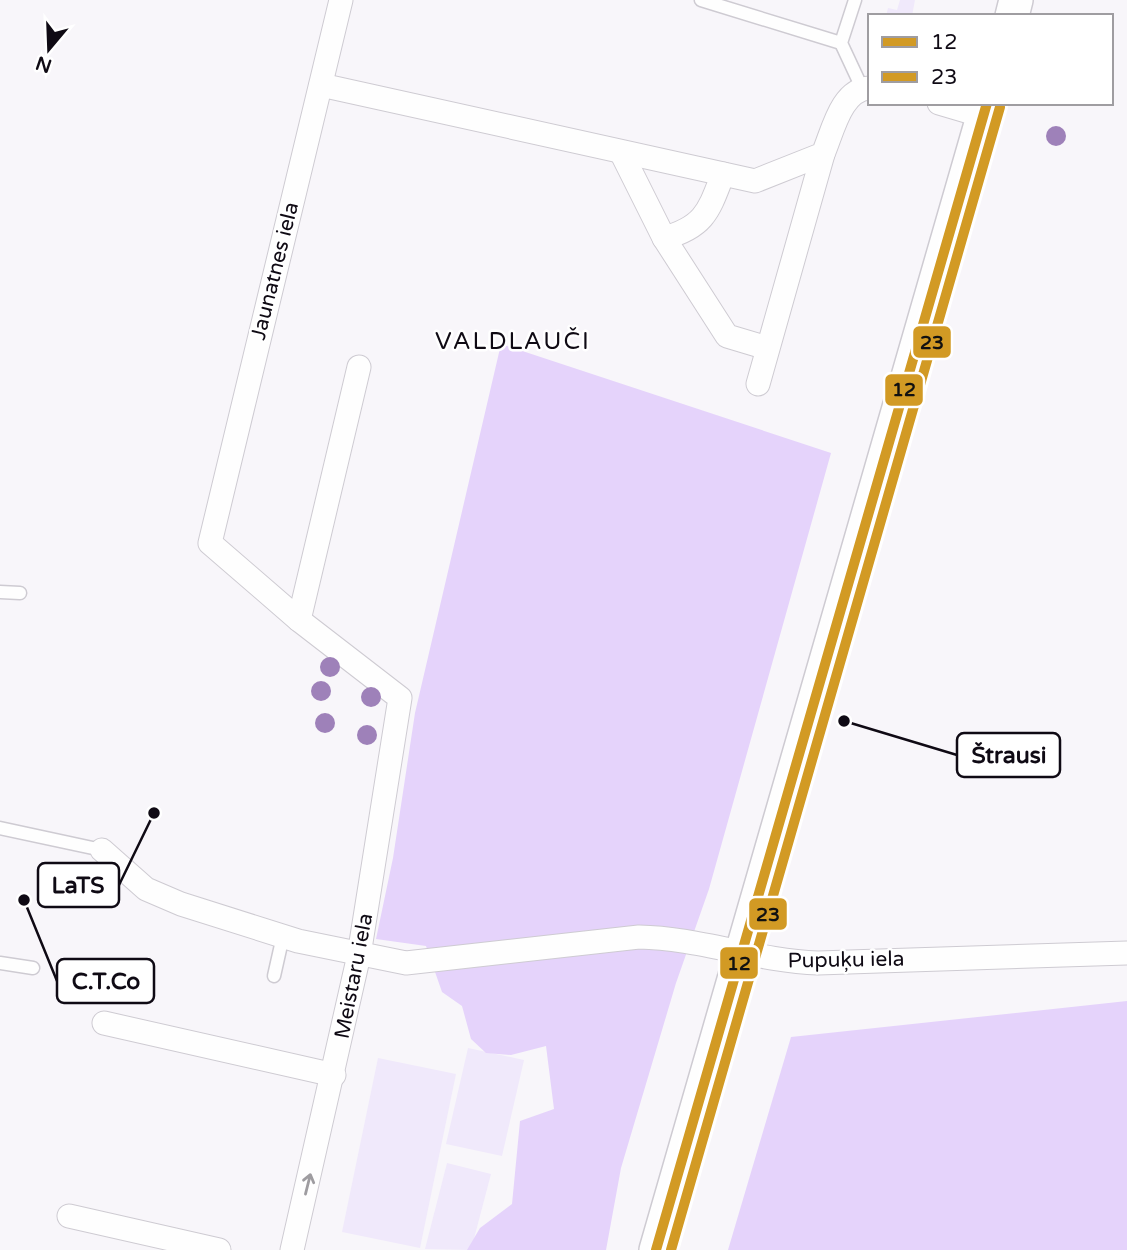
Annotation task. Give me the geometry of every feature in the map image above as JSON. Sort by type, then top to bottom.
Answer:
[{"type":"main road","points":[[656,1250],[985,110]]},
{"type":"street","name":"Jaunatnes iela","points":[[299,620],[210,543],[341,0]]},
{"type":"street","points":[[321,85],[755,181],[823,154]]},
{"type":"street","points":[[758,384],[823,154],[847,99],[866,88]]},
{"type":"street","points":[[952,105],[985,110]]},
{"type":"street","points":[[621,152],[664,238],[727,336],[767,348]]},
{"type":"street","points":[[664,238],[685,232],[707,215],[723,174]]},
{"type":"street","points":[[299,620],[359,367]]},
{"type":"street","name":"Meistaru iela","points":[[292,1250],[334,1075],[359,955],[400,698],[299,620]]},
{"type":"street","name":"Pupuķu iela","points":[[103,850],[146,890],[283,936],[359,955],[407,963],[639,937],[675,938],[782,962],[1127,953]]},
{"type":"street","points":[[104,1023],[334,1075]]},
{"type":"street","points":[[69,1216],[219,1250]]},
{"type":"lane","points":[[701,0],[841,43],[866,88]]},
{"type":"lane","points":[[841,43],[855,0]]},
{"type":"lane","points":[[0,592],[20,593]]},
{"type":"lane","points":[[0,828],[103,850]]},
{"type":"lane","points":[[274,975],[283,936]]},
{"type":"lane","points":[[0,963],[33,968]]},
{"type":"shaded area","points":[[900,0],[915,0],[912,14],[886,14],[888,8],[897,10]]},
{"type":"shaded area","points":[[501,344],[831,453],[709,889],[676,983],[621,1168],[606,1250],[467,1250],[480,1228],[512,1204],[520,1121],[554,1109],[546,1046],[511,1055],[486,1053],[471,1039],[462,1006],[442,992],[426,946],[376,939],[393,858],[415,713]]},
{"type":"shaded area","points":[[1127,1001],[1127,1250],[728,1250],[791,1037]]},
{"type":"shaded area","points":[[468,1048],[524,1060],[502,1156],[446,1144]]},
{"type":"shaded area","points":[[378,1058],[456,1074],[420,1248],[342,1232]]},
{"type":"shaded area","points":[[447,1163],[491,1174],[471,1250],[425,1249]]},
{"type":"transit line","name":"12","points":[[656,1250],[986,105]]},
{"type":"transit line","name":"23","points":[[671,1250],[1000,107]]},
{"type":"place","name":"Štrausi","points":[[844,721]]},
{"type":"place","name":"LaTS","points":[[154,813]]},
{"type":"place","name":"C.T.Co","points":[[24,900]]},
{"type":"district","name":"VALDLAUČI","points":[[513,341]]}]
